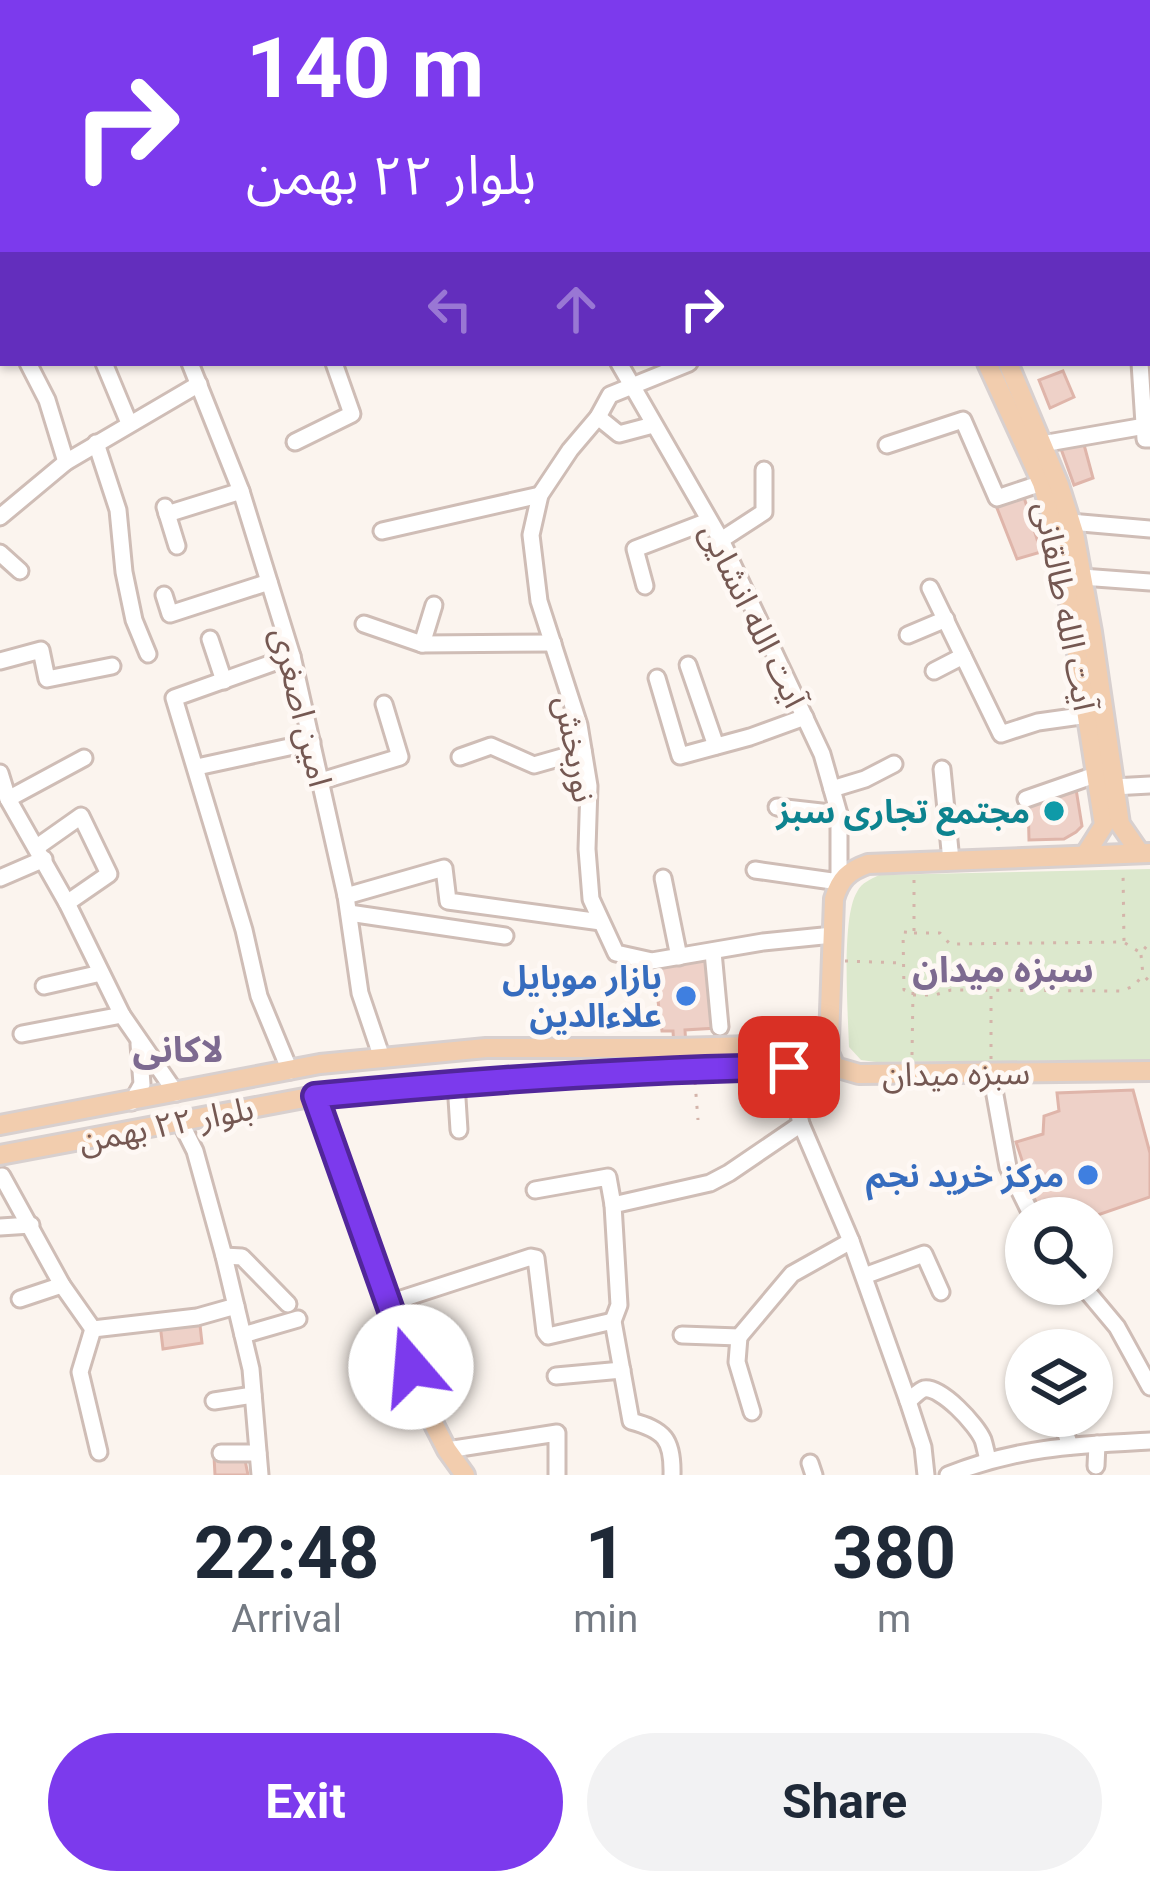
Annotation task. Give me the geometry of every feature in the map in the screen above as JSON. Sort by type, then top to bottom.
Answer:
[{"type":"main road","name":"آیت الله طالقانی","points":[[989,366],[1042,483],[1060,544],[1088,715],[1120,824],[1135,848]]},
{"type":"main road","name":"آیت الله طالقانی","points":[[1008,366],[1070,522],[1082,577],[1105,780],[1104,825],[1099,832]]},
{"type":"main road","points":[[1085,855],[1099,832],[1110,845],[1121,842],[1135,848]]},
{"type":"main road","points":[[839,882],[868,864],[1085,855],[1135,848]]},
{"type":"main road","name":"سبزه میدان","points":[[839,882],[834,899],[829,1040],[836,1067],[859,1074],[1150,1071]]},
{"type":"main road","name":"بلوار ۲۲ بهمن","points":[[0,1125],[320,1064],[486,1048],[829,1040]]},
{"type":"main road","points":[[796,1067],[812,1064],[815,1055],[802,1044]]},
{"type":"main road","points":[[586,1049],[586,1075]]},
{"type":"main road","name":"بلوار ۲۲ بهمن","points":[[0,1155],[315,1096],[586,1075],[836,1067]]},
{"type":"main road","points":[[176,1094],[180,1121]]},
{"type":"main road","points":[[315,1096],[421,1400],[465,1475]]},
{"type":"street","points":[[30,366],[47,400],[66,462]]},
{"type":"street","points":[[105,366],[129,423]]},
{"type":"street","name":"امین اصغری","points":[[191,366],[241,491],[292,656],[347,904],[360,993],[382,1058]]},
{"type":"street","points":[[296,442],[352,414],[335,366]]},
{"type":"street","name":"آیت الله انشایی","points":[[621,366],[721,540],[822,754],[839,814],[839,882]]},
{"type":"street","points":[[632,385],[682,366]]},
{"type":"street","points":[[1042,444],[1147,435],[1140,366]]},
{"type":"street","points":[[0,517],[66,462],[199,384]]},
{"type":"street","name":"نوربخش","points":[[601,922],[591,898],[590,786],[579,725],[539,601],[531,535],[540,495],[570,450],[610,395],[632,385]]},
{"type":"street","points":[[598,417],[619,434],[653,425]]},
{"type":"street","points":[[887,445],[963,420],[997,498],[1042,483]]},
{"type":"street","points":[[96,442],[118,510],[134,620],[148,654]]},
{"type":"street","points":[[721,540],[764,512],[764,470]]},
{"type":"street","points":[[177,546],[165,509],[241,491]]},
{"type":"street","points":[[382,531],[540,495]]},
{"type":"street","points":[[645,586],[635,549],[708,520]]},
{"type":"street","points":[[1070,522],[1150,530]]},
{"type":"street","points":[[0,554],[20,571]]},
{"type":"street","points":[[1082,577],[1150,582]]},
{"type":"street","points":[[164,595],[170,614],[269,582]]},
{"type":"street","points":[[931,588],[1001,734],[1038,722],[1088,715]]},
{"type":"street","points":[[422,644],[434,604]]},
{"type":"street","points":[[908,635],[946,620]]},
{"type":"street","points":[[364,624],[422,644],[553,643]]},
{"type":"street","points":[[210,639],[224,682]]},
{"type":"street","points":[[0,661],[41,650],[47,679],[112,666]]},
{"type":"street","points":[[290,1071],[259,996],[244,930],[174,698],[292,656]]},
{"type":"street","points":[[934,671],[964,656]]},
{"type":"street","points":[[688,665],[716,746]]},
{"type":"street","points":[[657,678],[680,756],[805,717]]},
{"type":"street","points":[[321,782],[400,757],[384,704]]},
{"type":"street","points":[[197,767],[312,742]]},
{"type":"street","points":[[460,757],[490,746],[534,765],[583,751]]},
{"type":"street","points":[[8,799],[84,758]]},
{"type":"street","points":[[832,789],[894,764]]},
{"type":"street","points":[[942,769],[951,861]]},
{"type":"street","points":[[0,773],[8,799],[41,853],[122,1015],[176,1094]]},
{"type":"street","points":[[1026,799],[1105,780],[1150,784]]},
{"type":"street","points":[[777,807],[839,814]]},
{"type":"street","points":[[0,878],[41,853],[81,816],[109,874],[67,903]]},
{"type":"street","points":[[347,904],[444,868],[448,901],[601,922],[616,953],[652,961],[832,935]]},
{"type":"street","points":[[755,870],[839,882]]},
{"type":"street","points":[[663,878],[679,957]]},
{"type":"street","points":[[347,904],[505,936]]},
{"type":"street","points":[[713,952],[720,1027]]},
{"type":"street","points":[[44,986],[101,973]]},
{"type":"street","points":[[22,1034],[122,1015]]},
{"type":"street","points":[[132,1102],[142,1084],[137,1035]]},
{"type":"street","points":[[796,1067],[801,1124],[918,1390],[926,1475]]},
{"type":"street","points":[[991,1072],[1008,1167],[1023,1197]]},
{"type":"street","points":[[455,1083],[460,1130]]},
{"type":"street","points":[[195,1151],[201,1130],[215,1115]]},
{"type":"street","points":[[180,1121],[195,1151],[251,1370],[260,1475]]},
{"type":"street","points":[[613,1205],[710,1183],[801,1124]]},
{"type":"street","points":[[2,1176],[62,1285],[93,1329]]},
{"type":"street","points":[[535,1190],[608,1177],[619,1305],[613,1321],[631,1421],[658,1429],[666,1438],[672,1475]]},
{"type":"street","points":[[0,1227],[31,1225]]},
{"type":"street","points":[[752,1412],[736,1362],[739,1337],[792,1274],[851,1241]]},
{"type":"street","points":[[864,1276],[924,1254],[941,1292]]},
{"type":"street","points":[[224,1256],[242,1256],[288,1304]]},
{"type":"street","points":[[389,1304],[532,1257],[536,1258],[548,1336],[613,1321]]},
{"type":"street","points":[[20,1299],[62,1285]]},
{"type":"street","points":[[1099,1305],[1118,1327],[1150,1387]]},
{"type":"street","points":[[93,1329],[197,1317],[236,1306]]},
{"type":"street","points":[[243,1335],[298,1319]]},
{"type":"street","points":[[93,1329],[80,1372],[99,1452]]},
{"type":"street","points":[[682,1335],[739,1337]]},
{"type":"street","points":[[556,1376],[622,1370]]},
{"type":"street","points":[[918,1390],[930,1389],[984,1426],[988,1459]]},
{"type":"street","points":[[214,1401],[253,1395]]},
{"type":"street","points":[[447,1450],[557,1433],[557,1475]]},
{"type":"street","points":[[1067,1437],[1070,1446]]},
{"type":"street","points":[[948,1475],[1017,1452],[1150,1441]]},
{"type":"street","points":[[1096,1466],[1097,1444]]},
{"type":"street","points":[[221,1453],[258,1453]]},
{"type":"path","points":[[1124,941],[1135,848]]},
{"type":"path","points":[[914,862],[914,933]]},
{"type":"path","points":[[911,1073],[913,991],[904,990],[903,932],[940,933],[950,944],[1124,941],[1141,953]]},
{"type":"path","points":[[1150,943],[1141,953],[1143,975],[1150,982]]},
{"type":"path","points":[[832,961],[904,963]]},
{"type":"path","points":[[913,995],[951,990],[1121,992],[1143,975]]},
{"type":"path","points":[[991,991],[991,1072]]},
{"type":"path","points":[[694,1069],[698,1120]]},
{"type":"green space","name":"سبزه میدان","points":[[1150,869],[1150,1060],[876,1062],[861,1060],[849,1047],[849,922],[857,892],[867,882],[879,875]]},
{"type":"building","points":[[1063,371],[1074,397],[1050,408],[1039,380]]},
{"type":"building","points":[[1083,441],[1093,478],[1074,485],[1060,446]]},
{"type":"building","points":[[1023,494],[1041,552],[1017,559],[995,503]]},
{"type":"building","name":"مجتمع تجاری سبز","points":[[1076,789],[1082,826],[1064,839],[1029,840],[1028,800]]},
{"type":"building","name":"بازار موبایل علاءالدین","points":[[711,955],[717,1028],[685,1030],[686,1047],[674,1047],[673,1031],[662,1031],[653,963]]},
{"type":"building","name":"مرکز خرید نجم","points":[[1133,1090],[1150,1153],[1150,1197],[1113,1210],[1113,1197],[1034,1197],[1016,1142],[1043,1134],[1044,1116],[1059,1111],[1057,1093]]},
{"type":"building","points":[[193,1320],[200,1325],[202,1343],[163,1349],[160,1324]]},
{"type":"building","points":[[244,1455],[248,1475],[215,1475],[214,1456]]},
{"type":"place","name":"مجتمع تجاری سبز","points":[[1054,811]]},
{"type":"place","name":"بازار موبایل علاءالدین","points":[[686,996]]},
{"type":"place","name":"مرکز خرید نجم","points":[[1088,1175]]},
{"type":"district","name":"سبزه میدان","points":[[1003,969]]},
{"type":"district","name":"لاکانی","points":[[178,1049]]},
{"type":"route","points":[[411,1367],[315,1096],[455,1083],[789,1067]]}]
